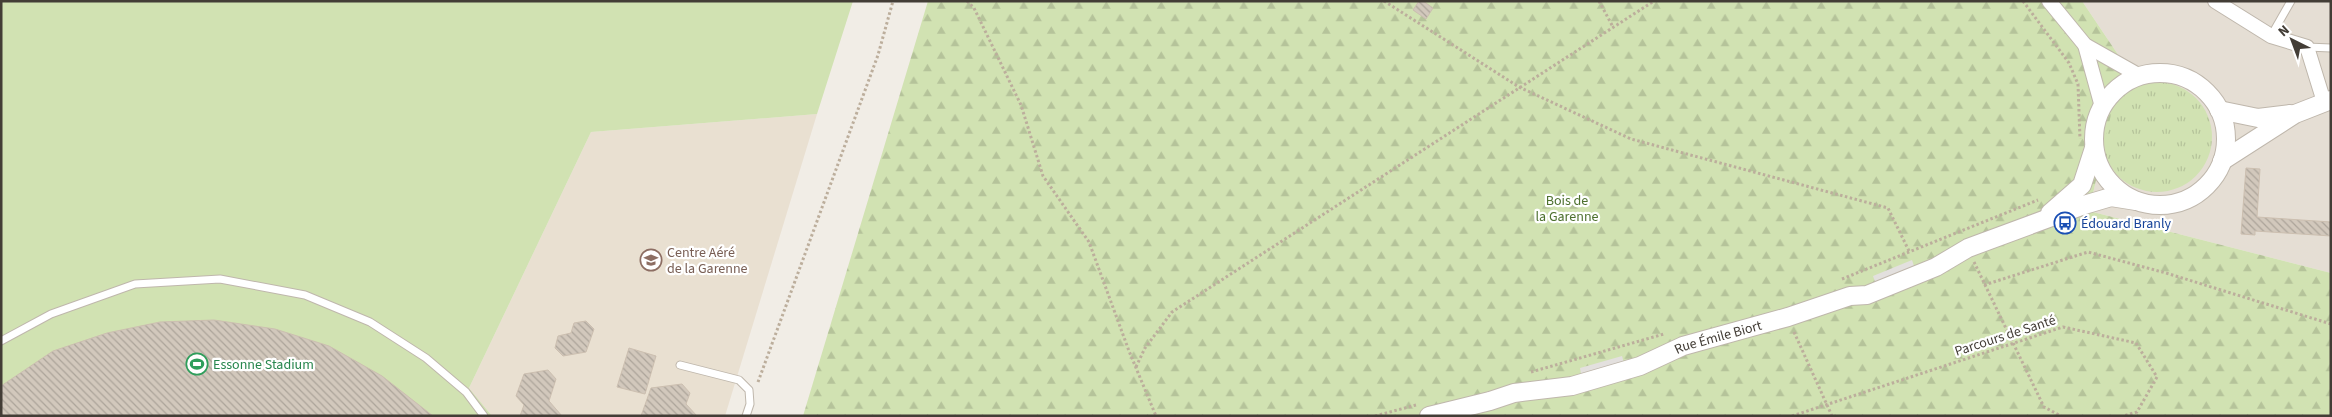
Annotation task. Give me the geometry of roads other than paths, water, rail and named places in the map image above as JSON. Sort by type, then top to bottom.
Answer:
[{"type":"street","points":[[2048,1],[2085,45],[2140,76]]},
{"type":"street","points":[[2215,1],[2271,36],[2307,47],[2328,101],[2295,114],[2222,161]]},
{"type":"street","points":[[2085,45],[2102,108]]},
{"type":"street","points":[[2161,73],[2182,76],[2200,86],[2215,101],[2224,120],[2226,141],[2222,161],[2212,180],[2190,197],[2178,203],[2157,205],[2136,201],[2121,192],[2108,180],[2087,146],[2102,108],[2112,94],[2125,83],[2140,76],[2161,73]]},
{"type":"street","points":[[2219,110],[2258,118],[2295,114]]},
{"type":"street","name":"Rue Émile Biort","points":[[2002,235],[2050,214],[2076,192],[2087,174],[2087,146]]},
{"type":"street","name":"Rue Émile Biort","points":[[1424,410],[1490,401],[1514,393],[1572,386],[1640,366],[1683,346],[1788,317],[1850,296],[1867,295],[1936,267],[1968,248],[2111,197],[2136,201]]},
{"type":"lane","points":[[2271,36],[2291,1]]},
{"type":"lane","points":[[2307,47],[2331,48]]},
{"type":"lane","points":[[1,341],[51,314],[135,284],[220,280],[305,295],[370,322],[426,358],[466,392],[484,416]]},
{"type":"lane","points":[[680,365],[739,380],[749,390],[750,404],[746,416]]},
{"type":"place","name":"Édouard Branly","points":[[2065,223]]},
{"type":"place","name":"Centre Aéré de la Garenne","points":[[651,260]]},
{"type":"place","name":"Essonne Stadium","points":[[197,364]]},
{"type":"park label","name":"Bois de la Garenne","points":[[1567,208]]}]
